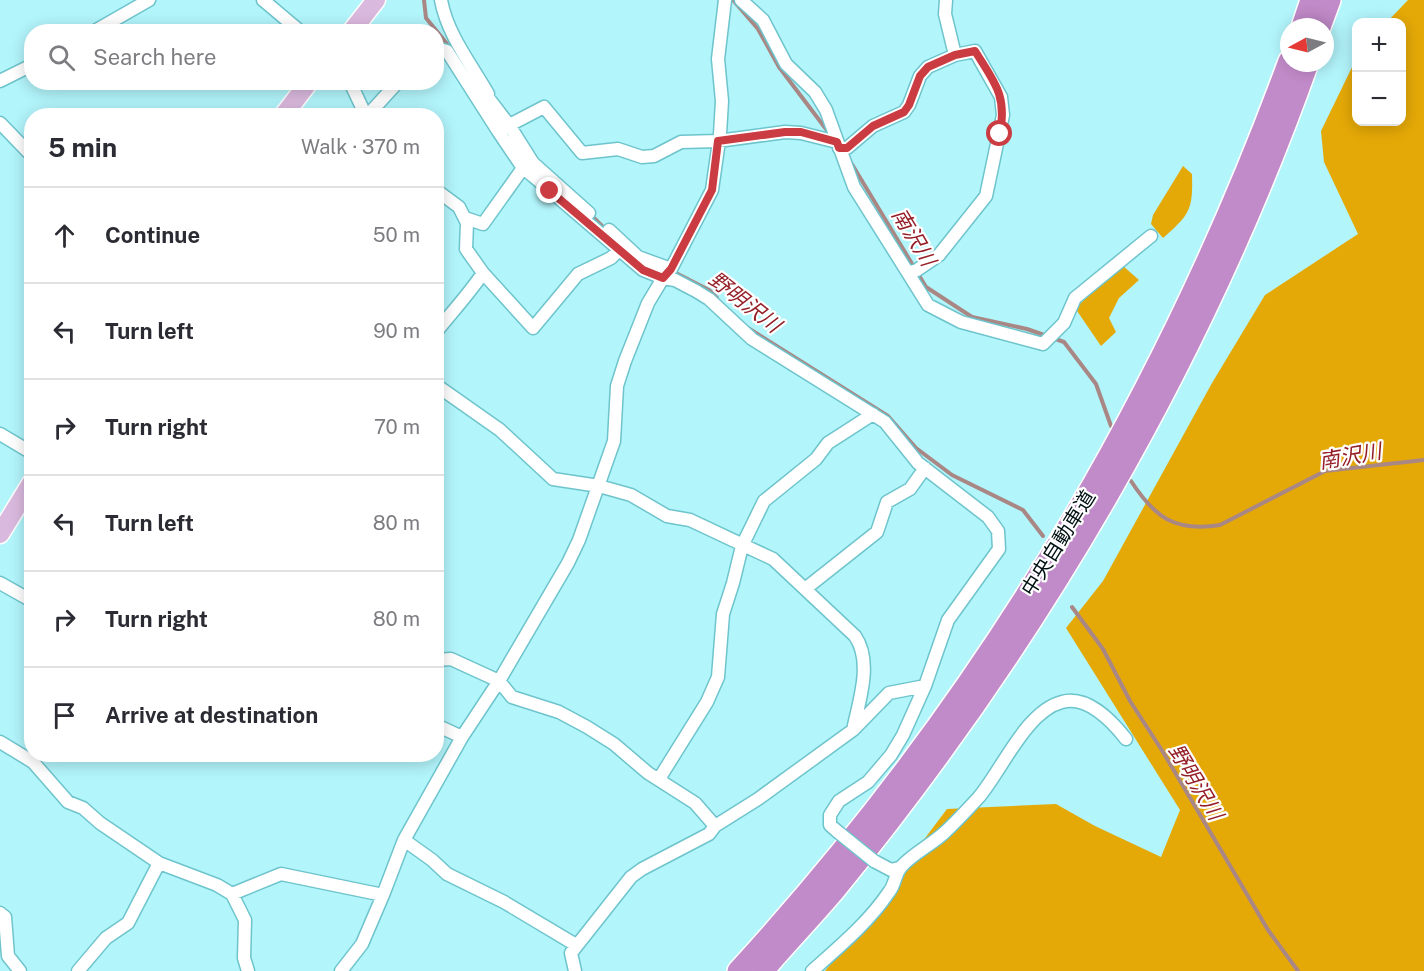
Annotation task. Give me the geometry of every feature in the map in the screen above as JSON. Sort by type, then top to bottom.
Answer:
[{"type":"highway","points":[[1305,18],[1311,0]]},
{"type":"highway","points":[[1323,18],[1330,0]]},
{"type":"highway","name":"中央自動車道","points":[[738,971],[818,881],[884,798],[1004,629],[1090,491],[1143,395],[1210,257],[1265,127],[1285,72]]},
{"type":"highway","name":"中央自動車道","points":[[762,971],[832,893],[898,809],[1004,662],[1058,579],[1140,438],[1198,324],[1254,199],[1304,72]]},
{"type":"main road","points":[[358,24],[376,0]]},
{"type":"main road","points":[[289,108],[303,90]]},
{"type":"main road","points":[[0,534],[24,495]]},
{"type":"street","points":[[107,24],[149,0]]},
{"type":"street","points":[[263,0],[292,24]]},
{"type":"street","points":[[441,0],[451,32],[488,94],[481,97]]},
{"type":"street","points":[[340,971],[362,944],[404,840],[462,737],[499,681],[568,563],[579,540],[614,441],[617,386],[637,329],[648,303],[667,274],[712,190],[722,101],[718,59],[725,0]]},
{"type":"street","points":[[741,0],[763,20],[786,64],[815,92],[826,110],[854,188],[928,305],[961,322],[1043,344],[1064,323],[1075,298],[1151,237]]},
{"type":"street","points":[[946,0],[945,14],[955,55]]},
{"type":"street","points":[[444,50],[447,51],[481,97],[509,125],[533,163],[638,257],[709,300],[752,339],[885,422],[918,463],[988,517],[998,531],[999,549],[948,620],[925,686],[903,735],[891,755],[868,782],[839,801],[830,815],[830,825],[874,861],[891,870],[900,868],[944,833],[980,796],[1029,725],[1042,712],[1061,702],[1075,700],[1089,704],[1118,728],[1126,739]]},
{"type":"street","points":[[498,131],[544,106],[582,153],[618,149],[642,157],[654,156],[681,142],[718,141],[785,132],[801,132],[847,148],[873,126],[904,112],[920,76],[928,67],[955,55],[975,51],[1001,97],[1003,115],[997,153],[986,196],[939,255],[918,270],[908,273]]},
{"type":"street","points":[[0,81],[24,68]]},
{"type":"street","points":[[354,90],[362,108]]},
{"type":"street","points":[[374,108],[390,90]]},
{"type":"street","points":[[481,97],[498,131],[523,168],[643,270],[667,274]]},
{"type":"street","points":[[0,123],[24,148]]},
{"type":"street","points":[[465,218],[483,224],[523,168]]},
{"type":"street","points":[[444,196],[459,207],[465,218],[467,223],[466,249],[483,273],[533,328],[578,274],[611,258],[619,250]]},
{"type":"street","points":[[444,322],[470,293],[483,273]]},
{"type":"street","points":[[444,392],[500,430],[553,479],[599,486],[631,495],[667,516],[690,520],[772,559],[855,636],[862,646],[864,663],[862,684],[853,730]]},
{"type":"street","points":[[659,779],[707,702],[718,677],[723,614],[742,546],[764,501],[816,459],[828,443],[873,414]]},
{"type":"street","points":[[0,434],[24,448]]},
{"type":"street","points":[[805,589],[877,532],[887,502],[910,489],[925,468]]},
{"type":"street","points":[[0,583],[24,596]]},
{"type":"street","points":[[444,659],[451,659],[499,681],[512,697],[559,712],[587,727],[614,744],[648,773],[695,803],[716,826]]},
{"type":"street","points":[[575,971],[571,954],[576,945],[631,877],[709,834],[716,826],[758,799],[853,730],[889,693],[925,686]]},
{"type":"street","points":[[444,729],[462,737]]},
{"type":"street","points":[[0,742],[24,757]]},
{"type":"street","points":[[33,762],[68,802],[83,808],[100,823],[159,863],[217,885],[232,894],[245,920],[244,958],[248,971]]},
{"type":"street","points":[[404,840],[447,874],[504,902],[576,945]]},
{"type":"street","points":[[78,971],[106,938],[128,923],[159,863]]},
{"type":"street","points":[[812,971],[850,937],[891,891],[900,868]]},
{"type":"street","points":[[232,894],[281,874],[383,895]]},
{"type":"street","points":[[0,913],[5,917],[8,956],[20,971]]},
{"type":"shaded area","points":[[1408,0],[1424,0],[1424,971],[825,971],[947,809],[1056,804],[1095,826],[1161,857],[1180,810],[1066,628],[1103,581],[1212,383],[1265,295],[1358,234],[1324,162],[1321,131],[1352,67],[1352,126],[1406,126],[1406,18],[1391,18]]},
{"type":"shaded area","points":[[1183,166],[1192,174],[1190,204],[1184,217],[1163,238],[1151,224],[1153,215]]},
{"type":"shaded area","points":[[1123,266],[1139,280],[1119,298],[1109,318],[1116,332],[1101,346],[1075,308]]},
{"type":"waterway","name":"野明沢川","points":[[424,0],[426,18],[431,24]]},
{"type":"waterway","name":"南沢川","points":[[733,0],[758,29],[779,67],[829,133]]},
{"type":"waterway","name":"野明沢川","points":[[444,40],[452,50]]},
{"type":"waterway","name":"南沢川","points":[[850,161],[926,287],[972,317],[1027,329],[1064,342],[1096,384],[1111,426]]},
{"type":"waterway","name":"野明沢川","points":[[590,214],[606,230]]},
{"type":"waterway","name":"野明沢川","points":[[672,271],[709,290],[717,298]]},
{"type":"waterway","name":"野明沢川","points":[[748,328],[888,416],[916,448],[952,475],[1023,510],[1043,536]]},
{"type":"waterway","name":"南沢川","points":[[1131,481],[1149,504],[1168,520],[1178,524],[1204,527],[1220,525],[1325,471],[1424,460]]},
{"type":"waterway","name":"野明沢川","points":[[1072,607],[1103,649],[1130,701],[1163,752],[1268,930],[1298,971]]},
{"type":"route","points":[[550,191],[643,270],[663,278],[671,269],[712,190],[718,141],[747,136],[801,132],[837,142],[839,148],[847,148],[873,126],[904,112],[920,76],[928,67],[955,55],[975,51],[1001,97],[1003,115],[1000,134]]}]
